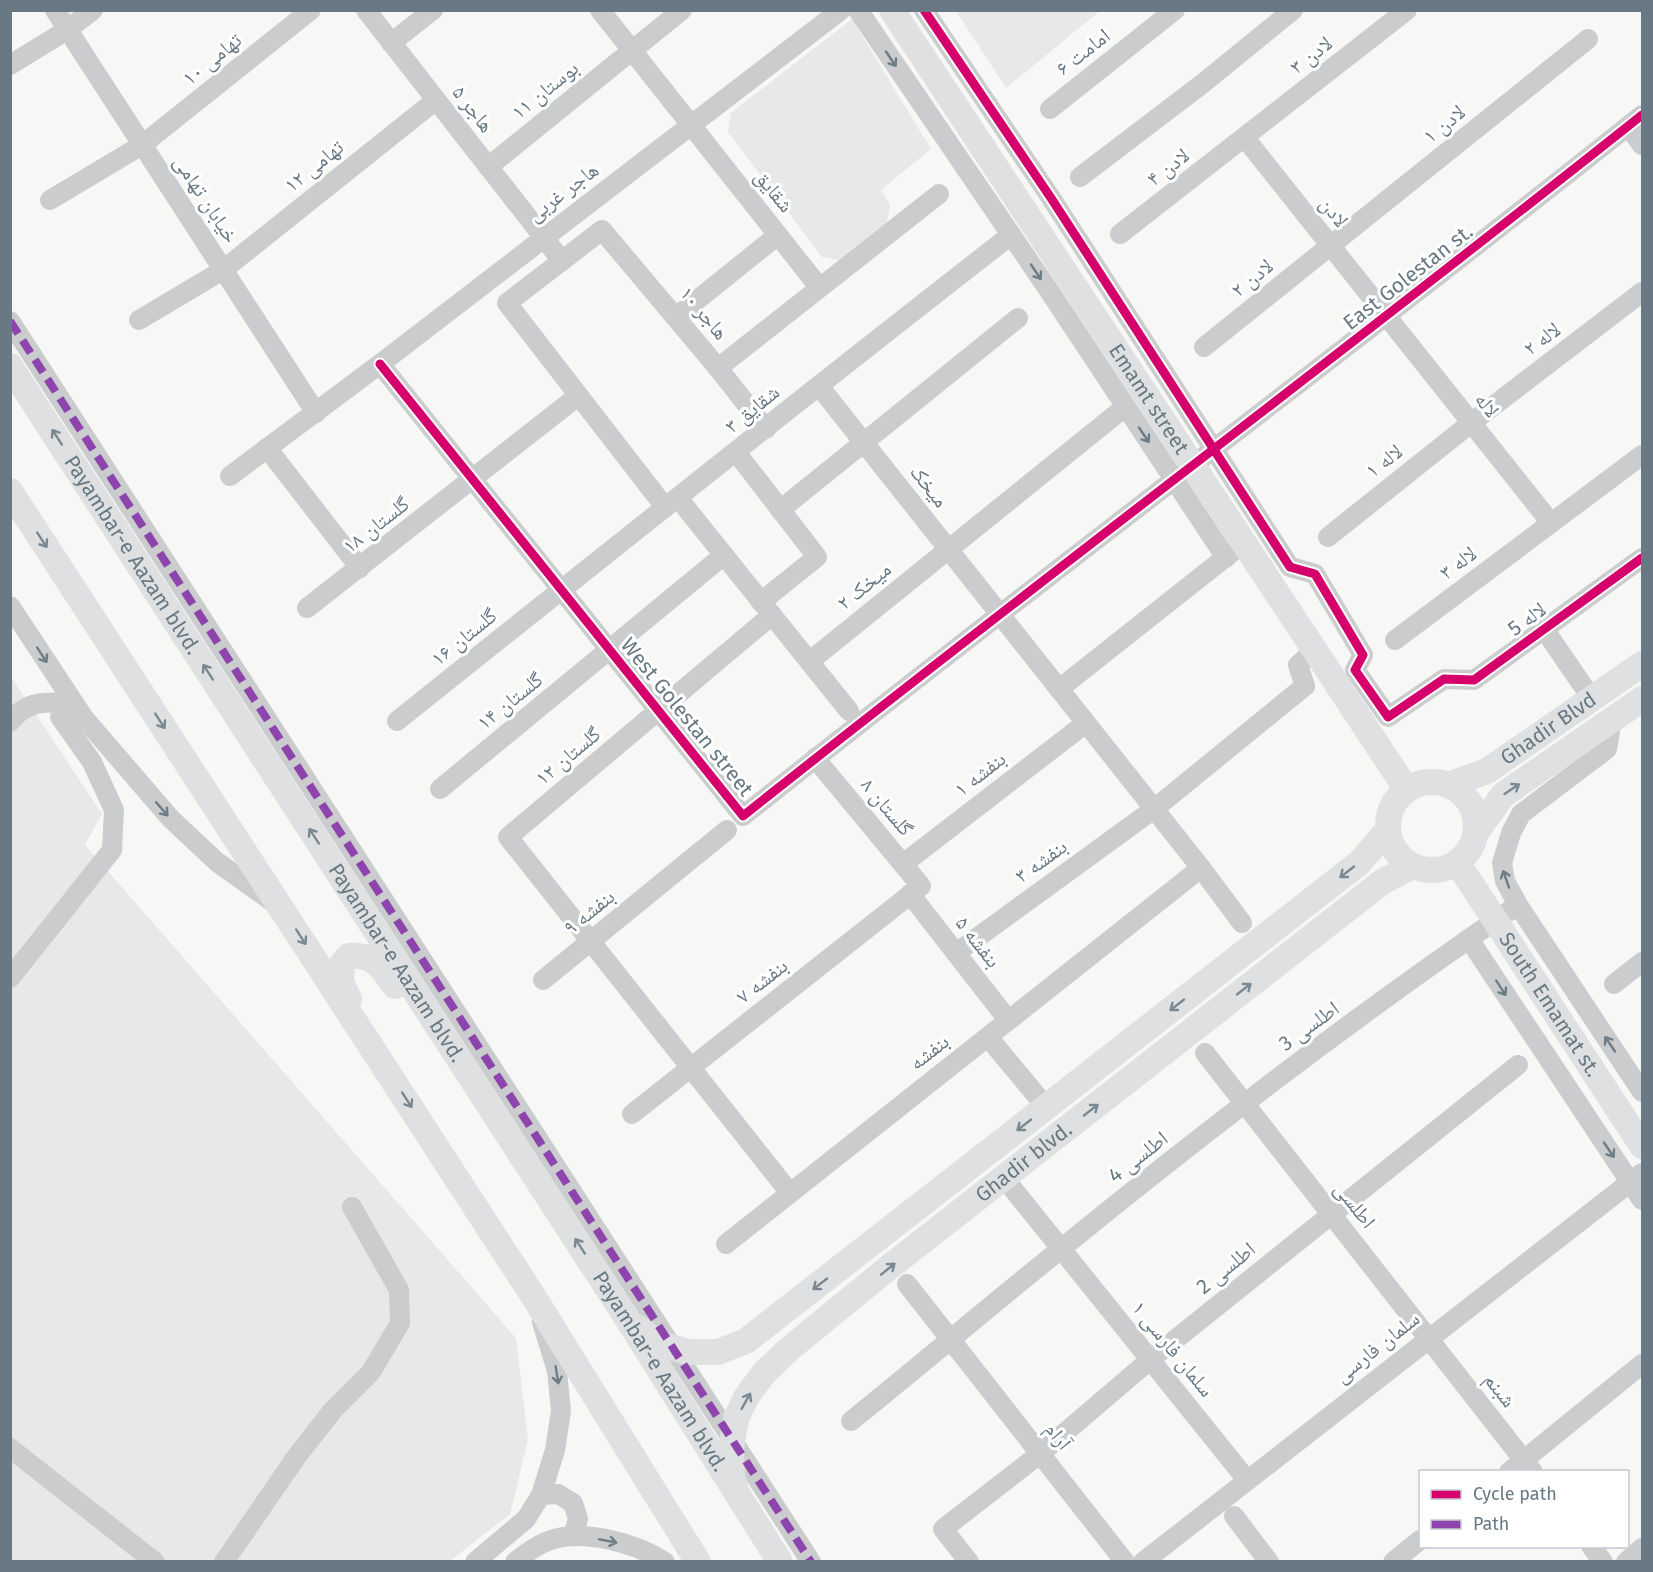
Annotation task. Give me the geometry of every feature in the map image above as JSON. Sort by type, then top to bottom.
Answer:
[{"type":"main road","name":"Emamt street","points":[[892,10],[1194,465],[1235,550],[1280,574],[1314,651],[1407,790]]},
{"type":"main road","name":"Payambar-e Aazam blvd.","points":[[10,366],[628,1320],[780,1562]]},
{"type":"main road","points":[[10,490],[369,1040],[535,1299],[698,1562]]},
{"type":"main road","name":"Ghadir Blvd","points":[[1448,785],[1487,771],[1642,664]]},
{"type":"main road","name":"Ghadir Blvd","points":[[1475,834],[1503,795],[1642,699]]},
{"type":"main road","points":[[1428,782],[1448,785],[1460,792],[1473,811],[1475,834],[1472,845],[1457,862],[1447,867],[1436,870],[1413,866],[1403,860],[1396,851],[1388,830],[1388,818],[1392,807],[1407,790],[1428,782]]},
{"type":"main road","name":"Ghadir blvd.","points":[[628,1320],[660,1344],[688,1352],[718,1352],[746,1341],[1359,863],[1388,830]]},
{"type":"main road","name":"South Emamat st.","points":[[1457,862],[1642,1146]]},
{"type":"main road","name":"Ghadir blvd.","points":[[750,1515],[732,1479],[732,1440],[736,1419],[747,1396],[764,1374],[788,1350],[892,1265],[1005,1179],[1382,882],[1413,866]]},
{"type":"main road","points":[[369,1040],[341,982],[342,964],[349,956],[361,955],[375,960],[472,1082]]},
{"type":"main road","points":[[767,1326],[763,1336],[767,1347],[777,1353],[788,1350]]},
{"type":"street","name":"خیابان تهامی","points":[[55,10],[316,413]]},
{"type":"street","points":[[10,65],[68,30],[93,10]]},
{"type":"street","name":"تهامی ۱۰","points":[[51,200],[142,145],[311,10]]},
{"type":"street","name":"هاجر ۵","points":[[366,10],[562,261]]},
{"type":"street","points":[[391,43],[434,10]]},
{"type":"street","name":"شقایق","points":[[600,10],[819,287]]},
{"type":"street","name":"بوستان ۱۱","points":[[488,166],[682,10]]},
{"type":"street","name":"هاجر غربی","points":[[230,476],[316,413],[841,10]]},
{"type":"street","points":[[858,10],[1125,407],[1194,465]]},
{"type":"street","points":[[924,10],[1051,198],[1194,465],[1280,574]]},
{"type":"street","name":"امامت ۶","points":[[1050,109],[1175,10]]},
{"type":"street","points":[[1080,177],[1202,84],[1293,10]]},
{"type":"street","name":"لادن ۳","points":[[1245,138],[1407,10]]},
{"type":"street","name":"لادن ۱","points":[[1330,246],[1588,39]]},
{"type":"street","name":"تهامی ۱۲","points":[[139,320],[223,270],[435,99]]},
{"type":"street","points":[[1635,121],[1642,145]]},
{"type":"street","name":"East Golestan st.","points":[[1194,465],[1635,121]]},
{"type":"street","name":"لادن ۴","points":[[1120,234],[1245,138]]},
{"type":"street","name":"لادن","points":[[1245,138],[1386,316]]},
{"type":"street","points":[[718,368],[939,194]]},
{"type":"street","name":"هاجر ۱۰","points":[[562,261],[602,230],[766,429]]},
{"type":"street","name":"شقایق ۳","points":[[561,590],[766,429],[867,346],[1011,235]]},
{"type":"street","points":[[676,317],[778,236]]},
{"type":"street","name":"لادن ۲","points":[[1204,347],[1330,246]]},
{"type":"street","points":[[562,261],[507,303],[578,396],[672,503],[724,555],[849,711]]},
{"type":"street","name":"لاله ۲","points":[[1471,423],[1642,292]]},
{"type":"street","name":"لاله","points":[[1386,316],[1551,523]]},
{"type":"street","points":[[736,452],[780,510],[1018,318]]},
{"type":"street","points":[[10,321],[811,1562]]},
{"type":"street","name":"West Golestan street","points":[[380,364],[743,816],[1194,465]]},
{"type":"street","name":"میخک","points":[[819,386],[1000,615]]},
{"type":"street","name":"گلستان ۱۸","points":[[308,608],[578,396]]},
{"type":"street","name":"میخک ۲","points":[[810,661],[1125,407]]},
{"type":"street","name":"لاله ۱","points":[[1328,537],[1471,423]]},
{"type":"street","points":[[267,448],[360,568]]},
{"type":"street","name":"لاله ۳","points":[[1395,640],[1642,455]]},
{"type":"street","name":"گلستان ۱۲","points":[[591,942],[508,837],[658,711],[767,609],[817,557],[780,510]]},
{"type":"street","points":[[1059,689],[1235,550]]},
{"type":"street","name":"گلستان ۱۴","points":[[440,789],[724,555]]},
{"type":"street","name":"لاله 5","points":[[1280,574],[1315,574],[1363,655],[1355,670],[1388,717],[1444,679],[1474,680],[1642,558]]},
{"type":"street","name":"گلستان ۱۶","points":[[397,721],[561,590]]},
{"type":"street","points":[[10,606],[84,718],[171,819],[217,862],[284,910]]},
{"type":"street","points":[[1000,615],[1242,922]]},
{"type":"street","points":[[1544,629],[1592,699]]},
{"type":"street","name":"بنفشه ۳","points":[[956,953],[1154,809],[1305,686],[1298,665],[1314,651]]},
{"type":"street","points":[[10,722],[16,714],[40,702],[74,703]]},
{"type":"street","points":[[10,978],[112,850],[114,810],[92,762],[60,717],[74,703]]},
{"type":"street","points":[[1612,720],[1607,749],[1521,814],[1511,832],[1502,863],[1505,881],[1518,905],[1642,1092]]},
{"type":"street","name":"بنفشه ۱","points":[[903,864],[1086,723]]},
{"type":"street","name":"گلستان ۸","points":[[815,759],[903,864],[916,890]]},
{"type":"street","name":"بنفشه ۹","points":[[543,980],[727,830]]},
{"type":"street","name":"بنفشه","points":[[726,1244],[1201,868]]},
{"type":"street","name":"بنفشه ۵","points":[[916,890],[956,953],[1008,1020]]},
{"type":"street","name":"بنفشه ۷","points":[[632,1114],[916,890]]},
{"type":"street","name":"اطلسی 3","points":[[1245,1103],[1518,905]]},
{"type":"street","points":[[1469,939],[1636,1177],[1642,1200]]},
{"type":"street","points":[[591,942],[790,1193]]},
{"type":"street","points":[[1614,984],[1642,962]]},
{"type":"street","points":[[988,1036],[1046,1107]]},
{"type":"street","name":"اطلسی","points":[[1205,1053],[1429,1337]]},
{"type":"street","name":"اطلسی 2","points":[[969,1562],[944,1529],[1041,1453],[1151,1359],[1518,1065]]},
{"type":"street","name":"اطلسی 4","points":[[851,1421],[953,1340],[1061,1249],[1245,1103]]},
{"type":"street","name":"سلمان فارسی","points":[[1143,1562],[1636,1177]]},
{"type":"street","name":"سلمان فارسی ۱","points":[[1005,1179],[1246,1480]]},
{"type":"street","points":[[224,1562],[297,1456],[333,1410],[371,1372],[400,1323],[399,1290],[352,1207]]},
{"type":"street","name":"آرام","points":[[908,1284],[1125,1562]]},
{"type":"street","points":[[475,1562],[526,1520],[541,1495],[555,1450],[561,1411],[557,1371],[535,1299]]},
{"type":"street","name":"شبنم","points":[[1429,1337],[1522,1468]]},
{"type":"street","points":[[1522,1468],[1642,1364]]},
{"type":"street","points":[[10,1448],[155,1562]]},
{"type":"street","points":[[541,1495],[558,1494],[573,1503],[578,1519],[573,1536]]},
{"type":"street","points":[[1234,1516],[1269,1562]]},
{"type":"street","points":[[515,1562],[527,1552],[551,1540],[573,1536],[611,1540],[654,1555],[665,1562]]},
{"type":"street","points":[[1393,1562],[1419,1541]]},
{"type":"street","points":[[1593,1548],[1603,1562]]},
{"type":"street","points":[[1626,1562],[1642,1548]]},
{"type":"shaded area","points":[[956,11],[1100,11],[1006,88]]},
{"type":"shaded area","points":[[852,19],[931,149],[881,190],[890,205],[887,222],[839,260],[822,257],[728,132],[731,113]]},
{"type":"shaded area","points":[[10,675],[102,814],[85,845],[516,1338],[528,1440],[510,1514],[450,1561],[11,1561]]},
{"type":"marked path","points":[[10,321],[811,1562]]},
{"type":"cycle path","points":[[924,10],[1051,198],[1290,567],[1315,574],[1363,655],[1355,670],[1388,717],[1444,679],[1474,680],[1642,558]]},
{"type":"cycle path","points":[[380,364],[743,816],[1642,115]]}]
